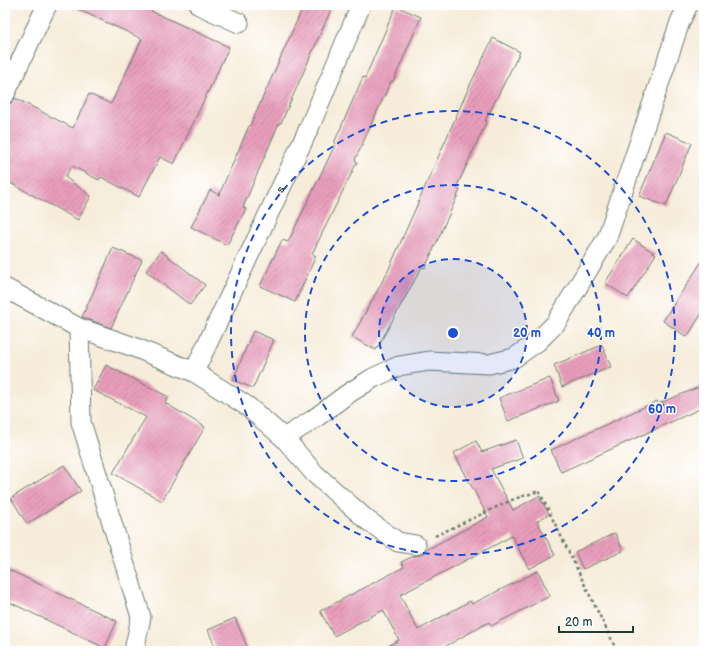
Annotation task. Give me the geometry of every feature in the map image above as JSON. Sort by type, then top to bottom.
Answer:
[{"type":"street","points":[[5,94],[47,5]]},
{"type":"street","points":[[199,5],[239,23]]},
{"type":"street","name":"s","points":[[194,372],[309,128],[361,5]]},
{"type":"street","points":[[284,438],[373,378],[399,366],[429,361],[489,364],[514,358],[537,342],[556,323],[607,238],[680,22],[688,5]]},
{"type":"street","points":[[5,288],[79,328],[134,346],[194,372],[247,406],[284,438],[315,474],[367,520],[398,542],[416,545]]},
{"type":"street","points":[[79,328],[81,422],[141,617],[134,651]]},
{"type":"path","points":[[416,545],[514,499],[539,491],[617,651]]},
{"type":"building","points":[[69,5],[138,5],[229,47],[174,164],[160,157],[139,197],[101,177],[99,180],[72,166],[65,177],[91,196],[78,220],[5,180],[5,105],[11,103],[15,98],[73,128],[89,94],[111,104],[142,39]]},
{"type":"building","points":[[304,5],[333,5],[281,123],[279,123],[243,207],[246,209],[227,245],[191,227],[210,190],[219,195]]},
{"type":"building","points":[[396,6],[421,17],[393,82],[391,81],[355,160],[357,162],[312,254],[316,256],[295,302],[260,286],[282,240],[288,242],[336,143],[334,143],[363,77],[365,78]]},
{"type":"building","points":[[493,38],[520,52],[485,121],[487,121],[456,188],[460,190],[425,268],[422,267],[376,350],[352,337],[388,271],[469,87]]},
{"type":"building","points":[[666,132],[692,143],[666,206],[639,196]]},
{"type":"building","points":[[633,239],[656,254],[628,298],[605,283]]},
{"type":"building","points":[[113,248],[142,260],[111,328],[82,317]]},
{"type":"building","points":[[161,251],[205,285],[190,305],[146,271]]},
{"type":"building","points":[[704,258],[704,310],[687,337],[663,321]]},
{"type":"building","points":[[253,331],[274,340],[253,388],[233,380]]},
{"type":"building","points":[[602,345],[611,367],[562,387],[554,365]]},
{"type":"building","points":[[106,365],[169,397],[165,403],[205,427],[162,501],[113,473],[146,417],[93,390]]},
{"type":"building","points":[[550,378],[559,401],[508,421],[499,398]]},
{"type":"building","points":[[704,385],[704,407],[561,472],[551,450],[657,401],[658,404]]},
{"type":"building","points":[[516,440],[523,458],[491,469],[513,510],[539,496],[549,514],[537,521],[555,555],[529,569],[512,536],[400,595],[418,630],[470,601],[472,604],[538,571],[550,596],[491,626],[489,622],[437,651],[379,651],[399,640],[383,610],[334,636],[320,611],[404,567],[401,562],[420,555],[426,550],[488,517],[454,453],[476,441],[482,452]]},
{"type":"building","points":[[64,465],[81,491],[27,524],[11,498]]},
{"type":"building","points":[[615,533],[623,551],[583,569],[575,552]]},
{"type":"building","points":[[5,568],[117,621],[105,648],[5,600]]},
{"type":"building","points":[[235,618],[249,651],[217,651],[208,630]]}]
